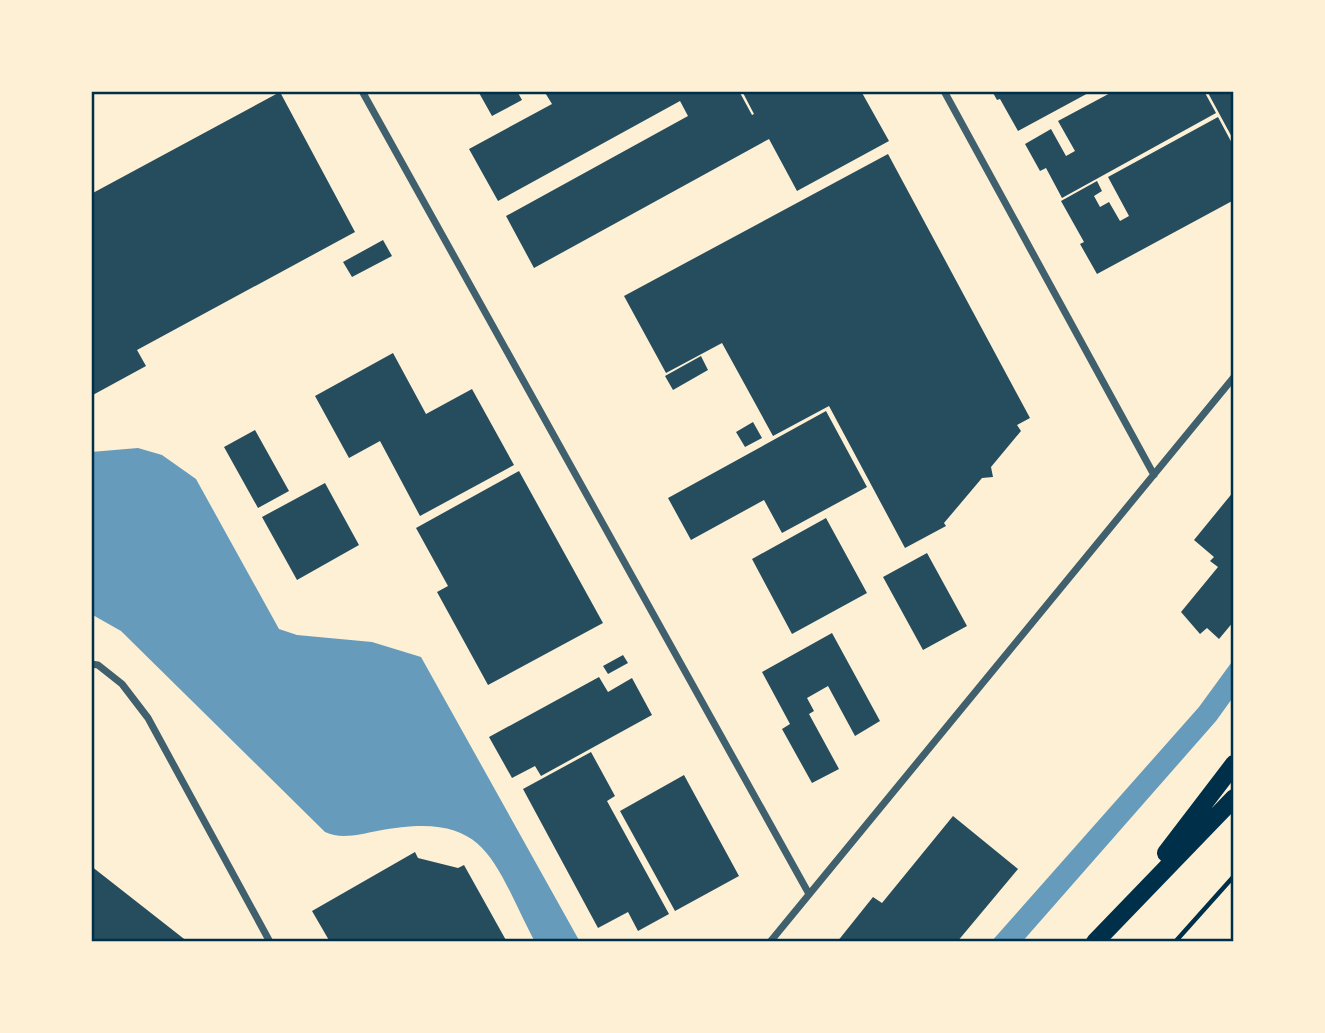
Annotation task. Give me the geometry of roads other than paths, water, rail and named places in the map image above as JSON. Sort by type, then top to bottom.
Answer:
[{"type":"main road","points":[[1124,909],[1234,764]]},
{"type":"main road","points":[[1095,942],[1234,798]]},
{"type":"street","points":[[362,91],[809,894]]},
{"type":"street","points":[[944,91],[1154,475]]},
{"type":"street","points":[[770,942],[1234,377]]},
{"type":"street","points":[[91,664],[98,665],[122,684],[148,718],[270,942]]},
{"type":"water","points":[[138,448],[162,455],[196,479],[279,629],[297,635],[372,642],[421,657],[580,942],[535,942],[495,864],[481,847],[464,835],[442,828],[414,826],[351,836],[325,832],[121,631],[91,614],[91,452]]},
{"type":"water","points":[[1234,659],[1234,696],[1216,721],[1022,942],[991,942],[1199,707]]}]
